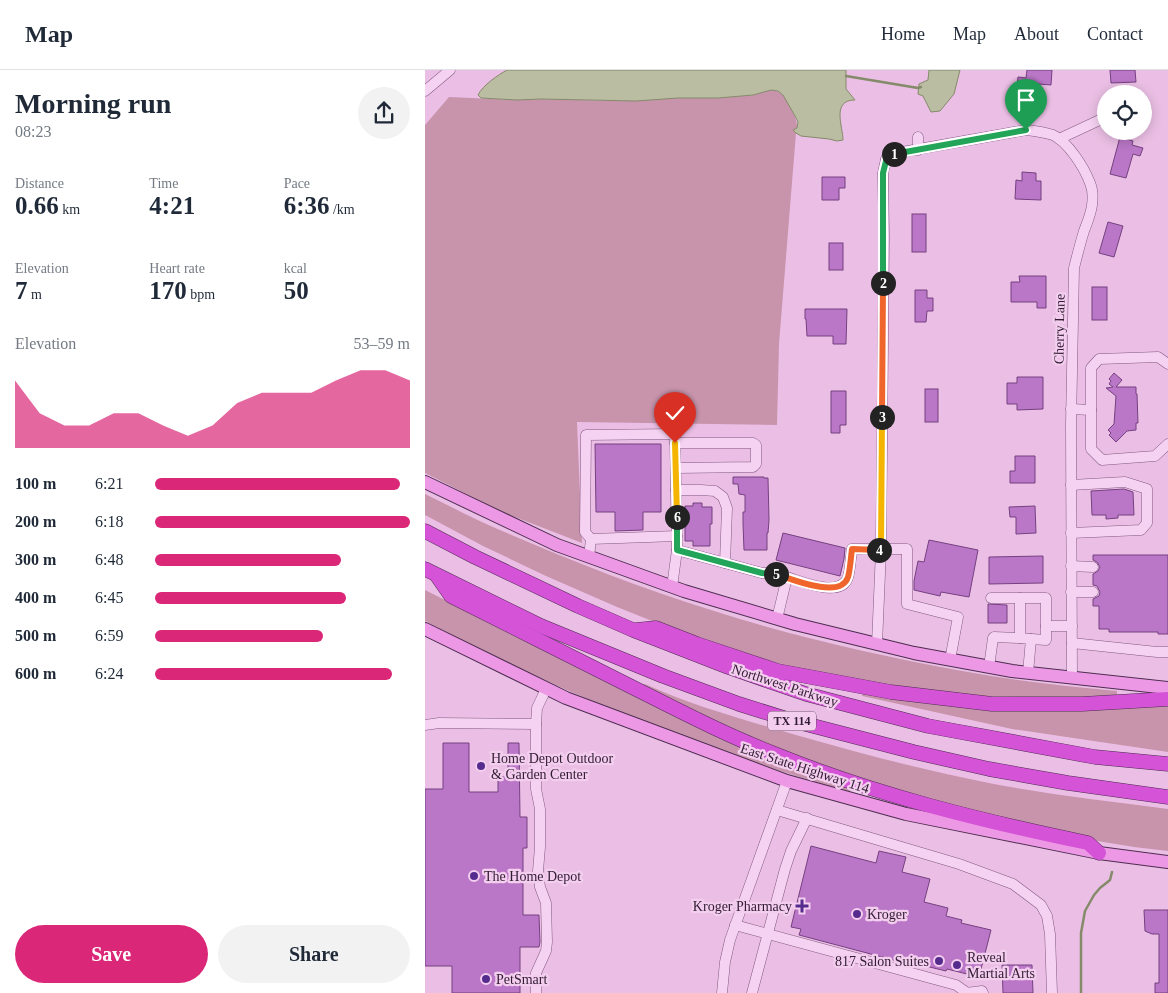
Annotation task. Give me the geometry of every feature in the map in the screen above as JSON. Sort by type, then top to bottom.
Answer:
[{"type":"highway","name":"Northwest Parkway","points":[[425,531],[561,598],[633,630],[728,667],[806,694],[927,726],[1095,757],[1168,764]]},
{"type":"highway","points":[[431,572],[451,596],[657,700],[775,754],[913,801],[977,819],[1088,843],[1099,853]]},
{"type":"highway","name":"TX 114","points":[[431,572],[541,626],[663,676],[739,704],[790,720],[989,769],[1068,783],[1168,796]]},
{"type":"highway","points":[[633,630],[656,628],[778,671],[891,692],[992,704],[1082,704],[1168,699]]},
{"type":"main road","points":[[425,482],[557,545],[672,587],[777,619],[950,660],[1072,678],[1168,688]]},
{"type":"main road","name":"East State Highway 114","points":[[425,629],[566,698],[787,781],[906,814],[1099,853],[1168,862]]},
{"type":"street","points":[[425,91],[450,70]]},
{"type":"street","points":[[1059,139],[1097,121]]},
{"type":"street","name":"Cherry Lane","points":[[881,550],[883,173],[886,159],[891,154],[1026,130],[1051,134],[1068,147],[1084,170],[1091,184],[1093,196],[1092,208],[1074,268],[1071,409],[1072,678]]},
{"type":"street","points":[[918,138],[918,150]]},
{"type":"street","points":[[1168,364],[1158,357],[1099,359],[1091,368],[1091,449],[1102,460],[1155,456],[1168,444]]},
{"type":"street","points":[[1071,409],[1091,410]]},
{"type":"street","points":[[589,557],[591,539],[585,532],[586,434],[675,434],[677,550],[672,587]]},
{"type":"street","points":[[675,443],[753,443],[756,445],[755,464],[753,467],[676,468]]},
{"type":"street","points":[[1071,485],[1125,482],[1147,489],[1147,523],[1141,530],[1071,533]]},
{"type":"street","points":[[676,490],[715,491],[723,497],[727,508],[725,563]]},
{"type":"street","points":[[591,539],[677,536]]},
{"type":"street","points":[[677,550],[762,573],[772,572],[832,588],[843,585],[848,577],[852,549],[907,549],[907,604],[958,617],[950,660]]},
{"type":"street","points":[[877,644],[881,550]]},
{"type":"street","points":[[1071,566],[1093,566]]},
{"type":"street","points":[[777,619],[787,577]]},
{"type":"street","points":[[1071,592],[1093,592]]},
{"type":"street","points":[[989,666],[994,637],[1046,640],[1045,598],[991,598]]},
{"type":"street","points":[[1020,598],[1020,638]]},
{"type":"street","points":[[1045,626],[1072,626]]},
{"type":"street","points":[[1029,672],[1031,639]]},
{"type":"street","points":[[1072,644],[1168,652]]},
{"type":"street","points":[[536,993],[536,973],[546,951],[547,936],[546,903],[540,887],[538,871],[540,847],[539,809],[536,789],[537,708],[546,689]]},
{"type":"street","points":[[425,725],[439,723],[536,724]]},
{"type":"street","points":[[722,993],[725,962],[730,940],[787,781]]},
{"type":"street","points":[[777,810],[959,864],[1013,884],[1041,905],[1047,916],[1050,934],[1052,993]]},
{"type":"street","points":[[752,993],[785,869],[791,851],[807,818]]},
{"type":"street","points":[[735,924],[956,985],[966,993],[982,991],[983,993]]},
{"type":"shaded area","points":[[507,70],[846,70],[846,89],[855,100],[843,104],[840,122],[843,140],[837,141],[801,136],[796,133],[793,130],[797,128],[798,122],[783,95],[778,91],[771,90],[753,95],[718,98],[636,101],[517,100],[481,98],[478,95],[495,77]]},
{"type":"shaded area","points":[[929,70],[960,70],[954,94],[940,111],[931,112],[923,96],[918,94],[919,84],[928,80]]},
{"type":"shaded area","points":[[771,90],[782,94],[794,114],[797,124],[797,128],[793,130],[796,133],[779,344],[777,425],[577,422],[582,543],[502,512],[425,473],[425,125],[449,97],[616,101],[718,98],[753,95]]},
{"type":"shaded area","points":[[425,494],[484,523],[574,561],[656,592],[743,620],[838,645],[903,659],[1005,678],[1117,691],[1117,696],[1082,698],[964,696],[870,684],[762,661],[702,641],[617,607],[483,546],[425,515]]},
{"type":"shaded area","points":[[425,590],[511,633],[851,788],[850,792],[741,758],[633,718],[528,672],[425,621]]},
{"type":"shaded area","points":[[645,684],[700,706],[738,718],[880,758],[1015,788],[1168,809],[1168,851],[1079,838],[891,791],[748,739],[643,685]]},
{"type":"shaded area","points":[[862,692],[940,702],[1168,701],[1168,752],[1012,729],[862,696]]},
{"type":"building","points":[[1027,70],[1052,70],[1051,85],[1026,83],[1026,87],[1017,86],[1018,77],[1026,78]]},
{"type":"building","points":[[1110,70],[1135,70],[1136,82],[1111,83]]},
{"type":"building","points":[[1119,140],[1133,141],[1132,145],[1143,148],[1140,156],[1133,154],[1126,178],[1110,174]]},
{"type":"building","points":[[1022,172],[1036,173],[1036,181],[1041,181],[1041,200],[1015,199],[1016,180],[1022,181]]},
{"type":"building","points":[[822,177],[845,177],[845,188],[839,188],[839,200],[822,200]]},
{"type":"building","points":[[912,214],[926,214],[926,252],[912,252]]},
{"type":"building","points":[[1108,222],[1123,226],[1114,257],[1099,253]]},
{"type":"building","points":[[829,243],[843,243],[843,270],[829,270]]},
{"type":"building","points":[[1019,276],[1046,276],[1046,308],[1037,308],[1037,302],[1011,302],[1011,282],[1020,282]]},
{"type":"building","points":[[1092,287],[1107,287],[1107,320],[1092,320]]},
{"type":"building","points":[[915,290],[927,290],[927,298],[933,298],[933,311],[927,311],[926,322],[915,322]]},
{"type":"building","points":[[805,309],[847,309],[846,344],[833,344],[833,336],[807,336]]},
{"type":"building","points":[[1114,373],[1122,380],[1116,387],[1136,387],[1138,423],[1136,423],[1136,430],[1127,431],[1116,442],[1109,435],[1111,433],[1108,430],[1114,424],[1116,396],[1106,388],[1113,387],[1109,384],[1111,381],[1109,379]]},
{"type":"building","points":[[1017,377],[1043,377],[1043,409],[1017,410],[1017,404],[1007,404],[1007,383],[1017,383]]},
{"type":"building","points":[[925,389],[938,389],[938,422],[925,422]]},
{"type":"building","points":[[831,391],[846,391],[846,425],[840,425],[840,433],[831,433]]},
{"type":"building","points":[[595,444],[661,444],[661,512],[643,512],[643,530],[615,531],[615,512],[596,512]]},
{"type":"building","points":[[1015,456],[1035,456],[1035,483],[1010,483],[1010,471],[1015,471]]},
{"type":"building","points":[[733,477],[768,478],[769,520],[767,550],[744,550],[743,512],[745,512],[745,495],[739,494],[738,484],[733,484]]},
{"type":"building","points":[[1124,489],[1133,492],[1134,515],[1118,515],[1118,518],[1106,519],[1106,515],[1092,515],[1091,491]]},
{"type":"building","points":[[693,503],[702,503],[702,507],[712,507],[710,546],[693,546],[693,541],[685,541],[685,506],[693,506]]},
{"type":"building","points":[[1035,506],[1036,533],[1016,534],[1016,517],[1010,517],[1009,507]]},
{"type":"building","points":[[783,533],[845,548],[840,576],[776,560]]},
{"type":"building","points":[[929,540],[978,550],[969,597],[941,592],[940,596],[914,590],[918,561],[924,562]]},
{"type":"building","points":[[1093,555],[1168,555],[1168,634],[1158,634],[1158,632],[1109,632],[1109,629],[1099,629],[1099,606],[1093,606],[1093,599],[1099,596],[1100,592],[1097,586],[1093,585],[1093,574],[1100,567],[1093,560]]},
{"type":"building","points":[[1043,556],[1043,583],[989,584],[989,557]]},
{"type":"building","points":[[988,604],[1007,605],[1007,623],[988,623]]},
{"type":"building","name":"The Home Depot","points":[[443,743],[469,743],[469,792],[498,792],[498,777],[508,777],[508,743],[519,743],[520,817],[527,817],[527,848],[523,848],[523,915],[539,915],[540,942],[539,947],[520,947],[520,993],[452,993],[452,966],[425,966],[425,789],[443,789]]},
{"type":"building","name":"Kroger","points":[[811,846],[876,863],[879,851],[906,857],[902,872],[930,879],[924,902],[948,908],[946,916],[962,920],[961,923],[991,930],[979,977],[901,960],[901,962],[799,935],[801,929],[791,927]]},
{"type":"building","points":[[1144,910],[1168,910],[1168,993],[1155,993],[1155,983],[1159,983],[1159,934],[1145,931]]},
{"type":"building","points":[[1002,965],[1032,965],[1033,993],[1003,993]]},
{"type":"waterway","points":[[846,76],[921,87]]},
{"type":"waterway","points":[[1081,993],[1081,933],[1085,911],[1094,895],[1110,880],[1112,872]]},
{"type":"place","name":"Home Depot Outdoor & Garden Center","points":[[481,766]]},
{"type":"place","name":"The Home Depot","points":[[474,876]]},
{"type":"place","name":"Kroger Pharmacy","points":[[802,906]]},
{"type":"place","name":"Kroger","points":[[857,914]]},
{"type":"place","name":"817 Salon Suites","points":[[939,961]]},
{"type":"place","name":"Reveal Martial Arts","points":[[957,965]]},
{"type":"place","name":"PetSmart","points":[[486,979]]},
{"type":"route","points":[[675,443],[677,550],[762,573],[772,572],[819,586],[832,588],[843,585],[848,577],[852,549],[881,550],[883,173],[886,159],[891,154],[1026,130]]}]
